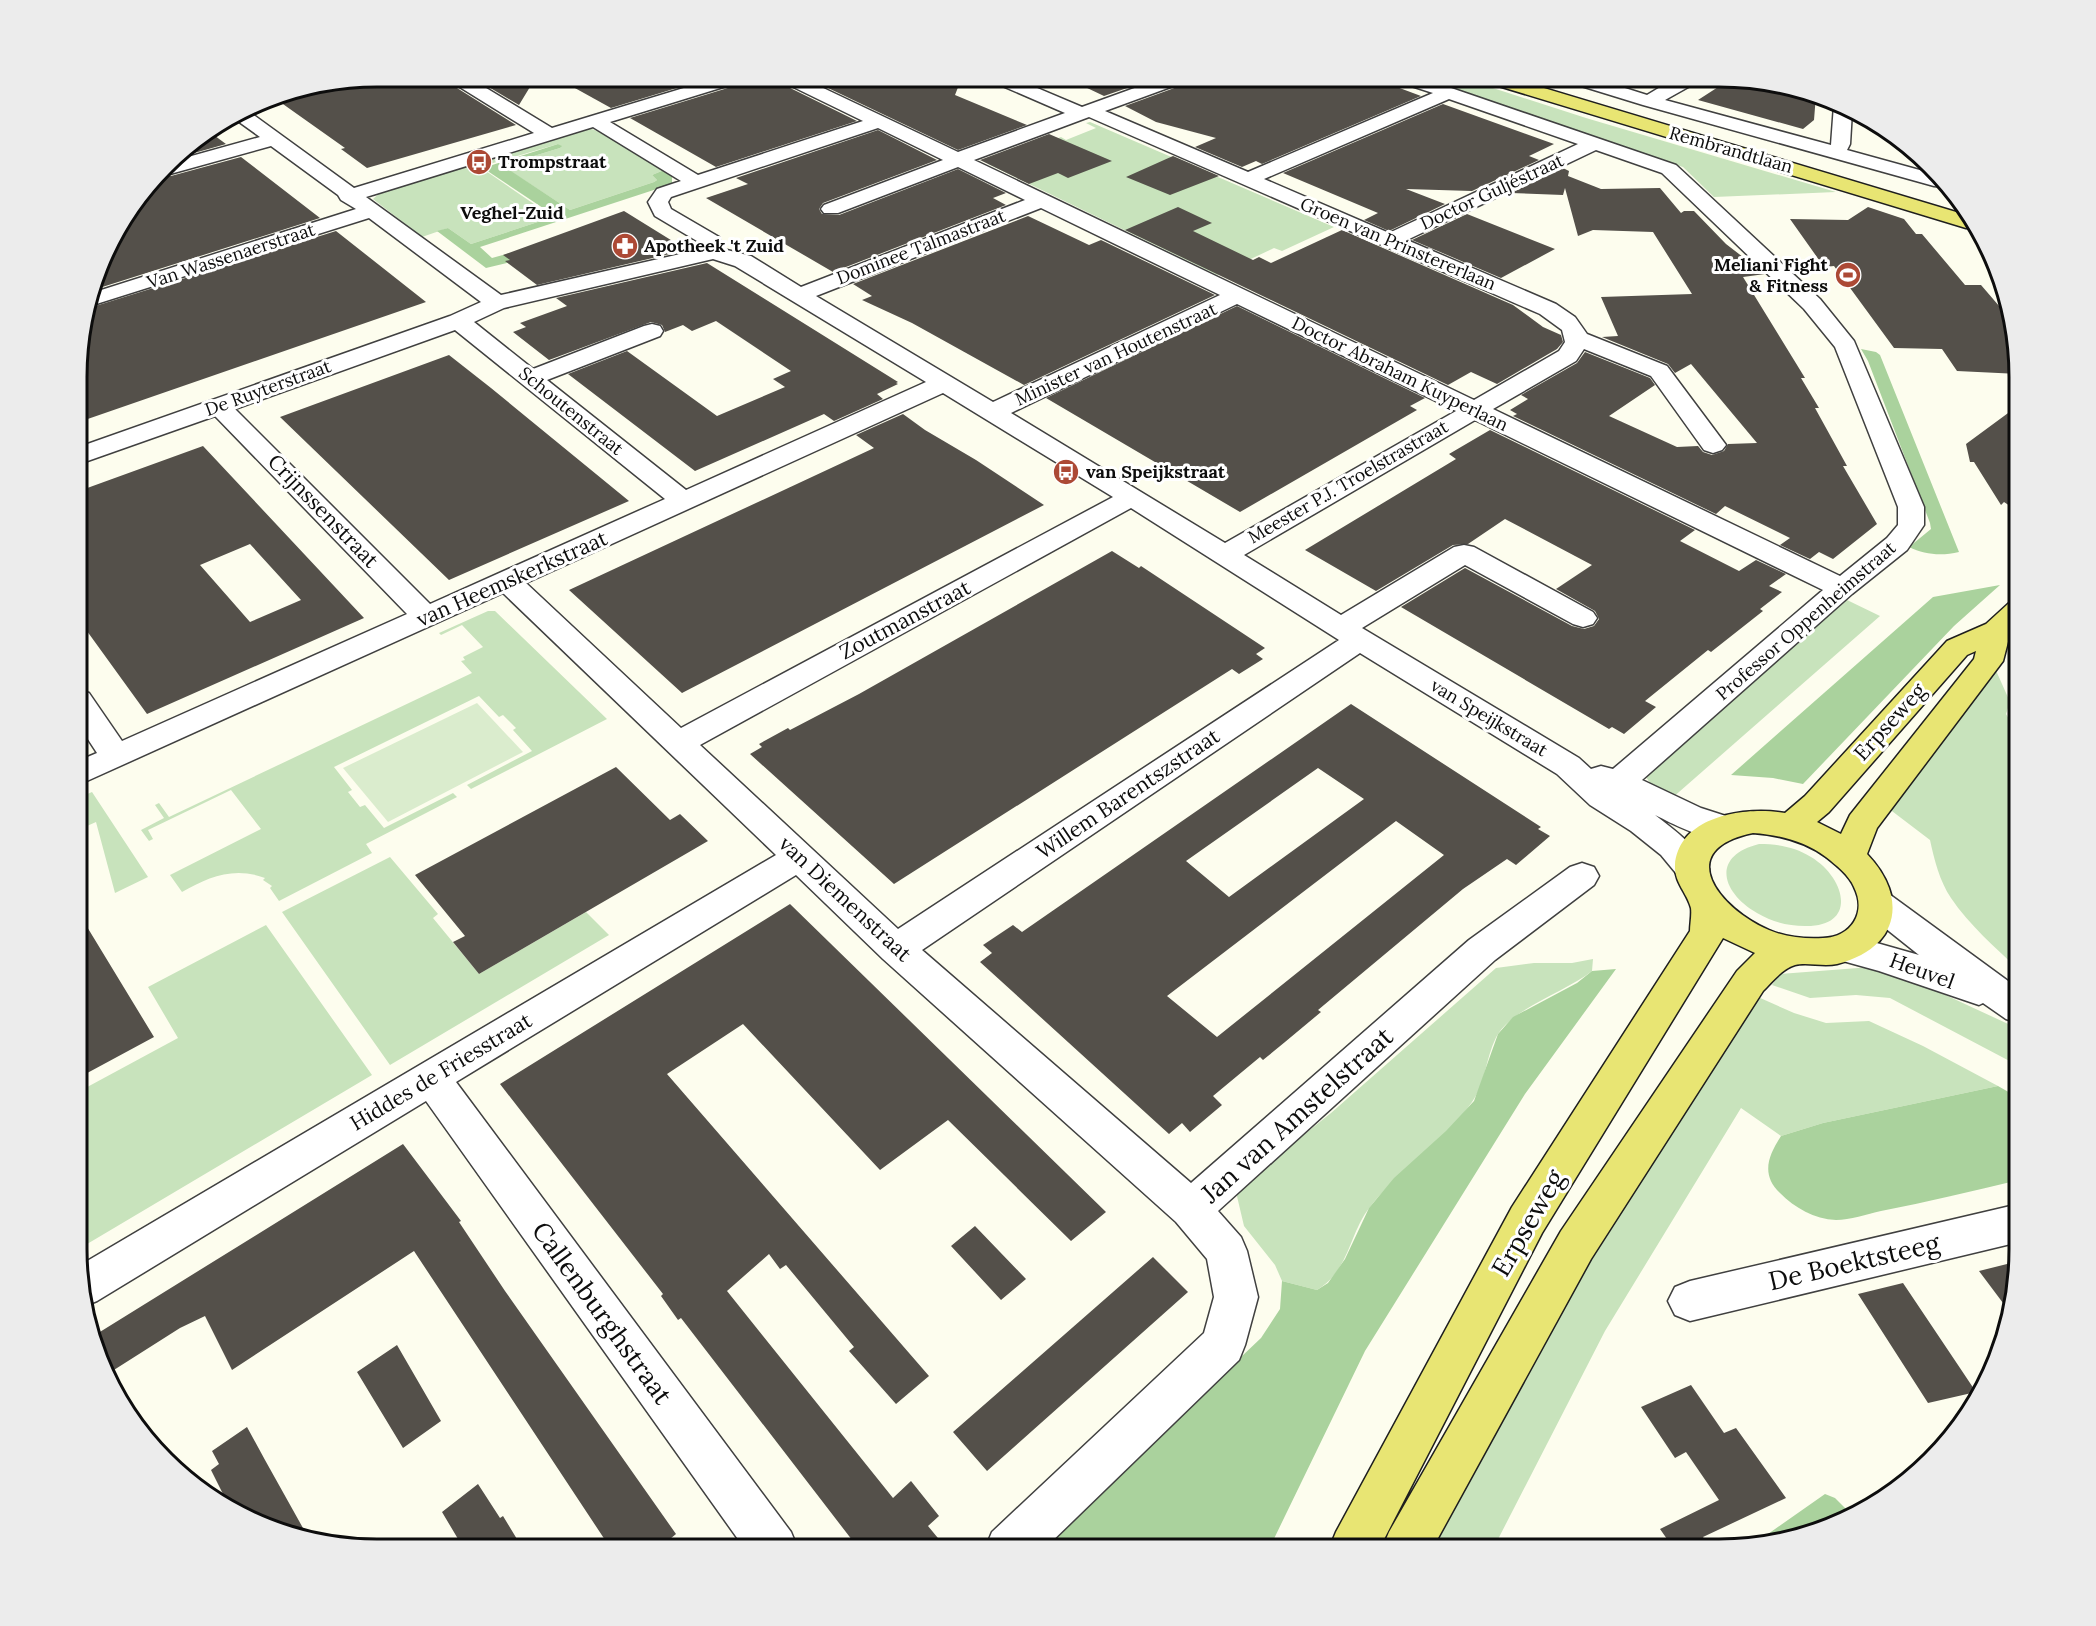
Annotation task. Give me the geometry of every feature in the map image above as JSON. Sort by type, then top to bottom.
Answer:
[{"type":"main road","name":"Rembrandtlaan","points":[[1521,87],[1963,221]]},
{"type":"main road","name":"Rembrandtlaan","points":[[1566,87],[1947,199]]},
{"type":"main road","name":"Erpseweg","points":[[1791,826],[1816,804],[1957,648],[1996,631],[2009,619]]},
{"type":"main road","name":"Erpseweg","points":[[1849,856],[1862,824],[1988,661],[1996,631]]},
{"type":"main road","points":[[1753,821],[1791,826],[1831,843],[1849,856],[1863,871],[1872,887],[1877,903],[1875,919],[1868,932],[1845,948],[1829,952],[1791,951],[1771,946],[1735,928],[1700,886],[1696,848],[1702,840],[1720,827],[1753,821]]},
{"type":"main road","name":"Erpseweg","points":[[1358,1539],[1527,1220],[1708,933],[1700,886]]},
{"type":"main road","points":[[1412,1539],[1576,1245],[1750,981],[1768,963],[1791,951]]},
{"type":"street","points":[[474,87],[549,134]]},
{"type":"street","points":[[348,196],[594,120],[680,87]]},
{"type":"street","name":"Doctor Abraham Kuyperlaan","points":[[808,87],[1842,588]]},
{"type":"street","name":"Groen van Prinstererlaan","points":[[1023,87],[1248,179],[1548,309],[1566,320],[1574,329],[1577,338]]},
{"type":"street","points":[[831,209],[1153,87]]},
{"type":"street","name":"Professor Oppenheimstraat","points":[[1431,87],[1669,169],[1812,304],[1846,346],[1911,507],[1911,525],[1897,544],[1842,588],[1610,790]]},
{"type":"street","name":"Rembrandtlaan","points":[[1604,87],[1931,179]]},
{"type":"street","points":[[1649,101],[1675,87]]},
{"type":"street","points":[[1248,179],[1449,93]]},
{"type":"street","points":[[1835,153],[1841,144],[1842,115]]},
{"type":"street","points":[[246,118],[348,196],[497,303]]},
{"type":"street","points":[[594,120],[696,182]]},
{"type":"street","points":[[713,253],[712,241],[662,212],[658,202],[664,193],[881,121]]},
{"type":"street","points":[[179,166],[274,139]]},
{"type":"street","name":"Doctor Guljéstraat","points":[[1391,240],[1593,144]]},
{"type":"street","name":"Dominee Talmastraat","points":[[799,295],[1043,200]]},
{"type":"street","name":"Van Wassenaerstraat","points":[[98,298],[370,212]]},
{"type":"street","name":"van Speijkstraat","points":[[713,253],[743,261],[1610,790],[1696,822],[1720,827]]},
{"type":"street","name":"De Ruyterstraat","points":[[87,453],[458,321],[497,303],[713,253]]},
{"type":"street","name":"Minister van Houtenstraat","points":[[993,412],[1238,295]]},
{"type":"street","name":"Schoutenstraat","points":[[458,321],[684,501]]},
{"type":"street","points":[[530,378],[652,331]]},
{"type":"street","points":[[1473,409],[1568,356],[1577,338],[1659,371],[1713,445]]},
{"type":"street","name":"van Heemskerkstraat","points":[[87,770],[945,384]]},
{"type":"street","name":"Crijnssenstraat","points":[[219,406],[426,617]]},
{"type":"street","name":"Meester P.J. Troelstrastraat","points":[[1224,555],[1473,409]]},
{"type":"street","name":"Zoutmanstraat","points":[[678,743],[1132,497]]},
{"type":"street","name":"Willem Barentszstraat","points":[[896,949],[1351,634],[1464,553],[1583,618]]},
{"type":"street","name":"van Diemenstraat","points":[[507,581],[896,949],[1191,1209]]},
{"type":"street","points":[[87,714],[116,757]]},
{"type":"street","name":"van Speijkstraat","points":[[1610,790],[1651,829],[1673,846],[1700,886]]},
{"type":"street","name":"Hiddes de Friesstraat","points":[[89,1283],[800,856]]},
{"type":"street","name":"Jan van Amstelstraat","points":[[1019,1539],[1223,1345],[1236,1297],[1226,1251],[1191,1209],[1482,950],[1582,876]]},
{"type":"street","name":"Heuvel","points":[[1877,903],[1915,935],[2008,1002]]},
{"type":"street","name":"Heuvel","points":[[1845,948],[1899,962],[1934,977],[2008,1002]]},
{"type":"street","name":"Callenburghstraat","points":[[431,1078],[767,1539]]},
{"type":"street","name":"De Boektsteeg","points":[[1690,1301],[2009,1225]]},
{"type":"green space","points":[[1444,87],[1490,87],[1836,192],[1714,197],[1683,167],[1594,140]]},
{"type":"green space","points":[[1090,122],[1334,227],[1282,251],[1274,248],[1217,275],[988,164],[1061,137],[1066,140],[1096,128],[1086,123]]},
{"type":"green space","points":[[582,129],[599,132],[664,170],[652,175],[657,180],[654,182],[570,210],[504,167],[560,148],[558,144],[483,166],[483,169],[553,217],[471,244],[448,228],[422,237],[373,199],[382,191]]},
{"type":"green space","points":[[558,144],[562,146],[560,148],[508,164],[505,167],[570,210],[654,182],[657,180],[652,175],[664,170],[672,176],[672,184],[480,247],[492,258],[510,253],[519,260],[486,268],[437,231],[448,228],[471,244],[553,217],[552,214],[483,168]]},
{"type":"green space","points":[[1861,349],[1880,355],[1959,552],[1934,554],[1909,547],[1931,529],[1930,523],[1868,361]]},
{"type":"green space","points":[[2000,585],[1954,626],[1803,784],[1773,778],[1731,775],[1933,597]]},
{"type":"green space","points":[[1847,600],[1880,616],[1671,799],[1654,789],[1644,774]]},
{"type":"green space","points":[[488,611],[495,611],[607,719],[471,789],[467,785],[532,751],[513,730],[516,728],[503,715],[499,717],[479,696],[334,767],[352,790],[348,792],[360,807],[365,805],[384,828],[453,793],[457,797],[366,844],[372,853],[279,901],[270,888],[272,886],[263,880],[265,878],[243,873],[212,878],[182,892],[170,875],[261,829],[231,790],[148,830],[153,839],[149,841],[141,830],[164,818],[155,805],[159,803],[169,817],[472,673],[461,661],[465,660],[463,657],[483,647],[462,625],[441,635],[439,633]]},
{"type":"green space","points":[[1994,666],[2009,700],[2006,714],[2009,719],[2009,961],[1974,927],[1947,892],[1930,840],[1884,805]]},
{"type":"green space","points":[[477,703],[523,752],[388,822],[343,768]]},
{"type":"green space","points":[[92,792],[148,877],[115,893],[96,822],[87,826],[87,794]]},
{"type":"green space","points":[[1759,844],[1792,848],[1823,866],[1838,888],[1841,900],[1839,910],[1833,919],[1822,924],[1805,926],[1780,923],[1757,913],[1735,895],[1726,875],[1728,866],[1733,857]]},
{"type":"green space","points":[[390,857],[438,914],[433,918],[479,974],[586,912],[609,935],[390,1065],[282,912]]},
{"type":"green space","points":[[266,925],[372,1075],[87,1244],[87,1087],[178,1038],[148,987]]},
{"type":"green space","points":[[1593,959],[1592,971],[1516,1016],[1498,1034],[1477,1094],[1472,1102],[1448,1130],[1370,1207],[1363,1217],[1343,1262],[1328,1282],[1317,1290],[1282,1281],[1275,1265],[1244,1226],[1236,1192],[1247,1180],[1331,1113],[1496,968],[1534,963],[1572,963]]},
{"type":"green space","points":[[1871,967],[1939,992],[2009,1024],[2009,1061],[1890,998],[1856,995],[1810,998],[1772,985],[1780,974]]},
{"type":"green space","points":[[1616,969],[1525,1094],[1365,1351],[1274,1539],[1050,1539],[1261,1338],[1280,1309],[1282,1281],[1317,1290],[1328,1283],[1345,1259],[1369,1208],[1394,1178],[1446,1131],[1474,1101],[1498,1034],[1513,1017],[1577,983],[1592,971]]},
{"type":"green space","points":[[1758,997],[1794,1013],[1826,1023],[1869,1021],[1923,1046],[1998,1086],[1823,1123],[1781,1136],[1741,1108],[1605,1331],[1498,1539],[1429,1539],[1460,1476],[1586,1256]]},
{"type":"green space","points":[[1998,1086],[2009,1092],[2009,1182],[1853,1218],[1836,1220],[1813,1215],[1799,1208],[1780,1193],[1768,1172],[1770,1157],[1781,1136],[1823,1123]]},
{"type":"green space","points":[[1825,1494],[1835,1498],[1846,1509],[1812,1524],[1767,1535]]},
{"type":"building","points":[[455,87],[516,125],[367,168],[341,149],[345,148],[281,103],[339,89]]},
{"type":"building","points":[[489,87],[530,87],[519,105]]},
{"type":"building","points":[[573,87],[680,87],[611,108]]},
{"type":"building","points":[[731,87],[788,87],[857,121],[716,167],[630,118]]},
{"type":"building","points":[[826,87],[958,87],[955,95],[1027,125],[958,150]]},
{"type":"building","points":[[1085,87],[1130,87],[1104,96]]},
{"type":"building","points":[[1177,87],[1397,87],[1421,96],[1262,164],[1256,161],[1242,167],[1195,147],[1216,138],[1156,122],[1125,106]]},
{"type":"building","points":[[1718,87],[1757,89],[1815,103],[1814,120],[1803,129],[1698,100]]},
{"type":"building","points":[[1443,104],[1554,144],[1529,156],[1539,160],[1472,191],[1406,189],[1445,204],[1389,231],[1364,220],[1378,213],[1283,173]]},
{"type":"building","points":[[878,130],[937,160],[823,203],[819,209],[822,214],[839,215],[958,169],[1006,193],[993,198],[1006,205],[833,272],[706,198],[748,184],[736,178]]},
{"type":"building","points":[[1049,134],[1112,161],[1068,178],[1058,173],[1029,184],[980,160]]},
{"type":"building","points":[[216,136],[226,144],[193,153]]},
{"type":"building","points":[[1173,156],[1219,176],[1170,195],[1126,177]]},
{"type":"building","points":[[241,157],[320,218],[101,287],[117,249],[136,216],[159,186],[171,176]]},
{"type":"building","points":[[1563,168],[1569,171],[1568,176],[1601,189],[1660,188],[1681,213],[1694,211],[1726,244],[1765,274],[1743,277],[1805,378],[1801,378],[1819,408],[1815,408],[1847,466],[1843,466],[1877,524],[1833,559],[1819,552],[1810,559],[1780,545],[1790,538],[1725,506],[1716,514],[1513,416],[1517,414],[1510,410],[1528,399],[1521,395],[1577,363],[1585,352],[1650,378],[1655,385],[1609,416],[1677,447],[1698,446],[1703,452],[1712,455],[1724,451],[1728,444],[1757,443],[1691,364],[1675,373],[1668,364],[1602,337],[1618,336],[1601,297],[1692,294],[1653,232],[1593,230],[1578,236],[1565,188],[1563,195],[1511,193]]},
{"type":"building","points":[[1178,207],[1212,223],[1193,231],[1253,260],[1259,257],[1271,263],[1342,230],[1513,305],[1543,327],[1561,335],[1563,342],[1557,349],[1497,384],[1471,372],[1448,385],[1125,230]]},
{"type":"building","points":[[1868,207],[1904,219],[1916,234],[1922,234],[1965,285],[1981,285],[2000,307],[2007,339],[2009,374],[1957,371],[1942,349],[1894,348],[1834,266],[1824,267],[1790,219],[1848,220]]},
{"type":"building","points":[[624,211],[687,250],[537,285],[505,261],[510,260],[503,255]]},
{"type":"building","points":[[1467,214],[1555,249],[1501,278],[1412,240]]},
{"type":"building","points":[[1028,216],[1089,245],[1101,240],[1215,295],[1024,385],[912,323],[862,300],[872,296],[853,284]]},
{"type":"building","points":[[336,231],[426,302],[87,419],[89,339],[96,306]]},
{"type":"building","points":[[707,263],[898,384],[877,394],[883,399],[834,421],[824,414],[695,471],[568,374],[627,351],[717,416],[785,387],[773,379],[791,371],[716,321],[692,331],[683,325],[665,332],[662,325],[651,322],[549,360],[513,332],[526,327],[520,323],[567,306],[556,298]]},
{"type":"building","points":[[1237,306],[1425,398],[1410,406],[1417,410],[1240,512],[1046,398]]},
{"type":"building","points":[[449,355],[629,501],[449,580],[280,417]]},
{"type":"building","points":[[2009,412],[2009,505],[2004,502],[2001,505],[1974,462],[1970,462],[1966,444]]},
{"type":"building","points":[[903,414],[1044,505],[682,693],[569,590],[874,448],[856,435]]},
{"type":"building","points":[[1490,430],[1695,530],[1680,541],[1739,571],[1756,560],[1786,574],[1769,586],[1782,592],[1760,609],[1763,611],[1711,652],[1708,650],[1645,701],[1656,707],[1624,734],[1612,727],[1609,729],[1401,607],[1465,568],[1572,626],[1584,629],[1594,626],[1599,619],[1595,611],[1556,589],[1592,565],[1505,519],[1468,544],[1453,545],[1376,591],[1305,550],[1456,459],[1449,454]]},
{"type":"building","points":[[203,446],[364,618],[147,714],[87,631],[87,488]],"holes":[[[250,544],[301,600],[250,622],[200,565]]]},
{"type":"building","points":[[1112,551],[1139,568],[1141,566],[1265,648],[1256,654],[1263,659],[1239,674],[1232,669],[894,884],[750,754],[762,747],[759,744],[859,694]]},
{"type":"building","points":[[1351,704],[1541,827],[1538,829],[1550,836],[1516,865],[1507,859],[1463,889],[1318,1010],[1321,1012],[1285,1042],[1263,1060],[1260,1057],[1213,1096],[1222,1105],[1190,1132],[1182,1123],[1169,1134],[980,962],[992,953],[983,945],[1013,925],[1022,932]],"holes":[[[1318,768],[1364,799],[1229,897],[1186,861]],[[1396,821],[1444,855],[1217,1037],[1167,996]]]},
{"type":"building","points":[[616,767],[670,820],[680,814],[708,841],[479,974],[453,942],[465,936],[415,875]]},
{"type":"building","points":[[790,904],[1106,1212],[1071,1241],[948,1120],[880,1170],[743,1024],[667,1074],[929,1376],[896,1404],[849,1351],[854,1347],[786,1265],[780,1269],[769,1254],[727,1291],[893,1498],[911,1481],[939,1516],[928,1526],[939,1539],[851,1539],[681,1318],[678,1320],[661,1296],[663,1294],[500,1084]]},
{"type":"building","points":[[87,927],[154,1037],[87,1073]]},
{"type":"building","points":[[403,1144],[461,1221],[459,1222],[505,1291],[676,1534],[670,1539],[604,1539],[414,1251],[232,1370],[205,1316],[180,1328],[114,1370],[99,1332]]},
{"type":"building","points":[[975,1226],[1026,1279],[1001,1300],[951,1246]]},
{"type":"building","points":[[1153,1257],[1188,1292],[987,1471],[953,1432]]},
{"type":"building","points":[[2008,1264],[2003,1303],[1979,1271]]},
{"type":"building","points":[[1903,1283],[1973,1388],[1970,1393],[1928,1403],[1858,1294]]},
{"type":"building","points":[[397,1345],[441,1421],[403,1448],[357,1372]]},
{"type":"building","points":[[1691,1385],[1724,1433],[1736,1428],[1786,1498],[1703,1537],[1704,1539],[1667,1539],[1660,1529],[1719,1500],[1686,1452],[1675,1458],[1641,1407]]},
{"type":"building","points":[[247,1427],[304,1529],[266,1517],[223,1495],[211,1470],[219,1464],[212,1451]]},
{"type":"building","points":[[478,1484],[500,1518],[503,1516],[517,1539],[458,1539],[442,1512]]},
{"type":"place","name":"Trompstraat","points":[[479,162]]},
{"type":"place","name":"Apotheek 't Zuid","points":[[625,246]]},
{"type":"place","name":"Meliani Fight & Fitness","points":[[1848,275]]},
{"type":"place","name":"van Speijkstraat","points":[[1066,472]]},
{"type":"district","name":"Veghel-Zuid","points":[[512,213]]}]
